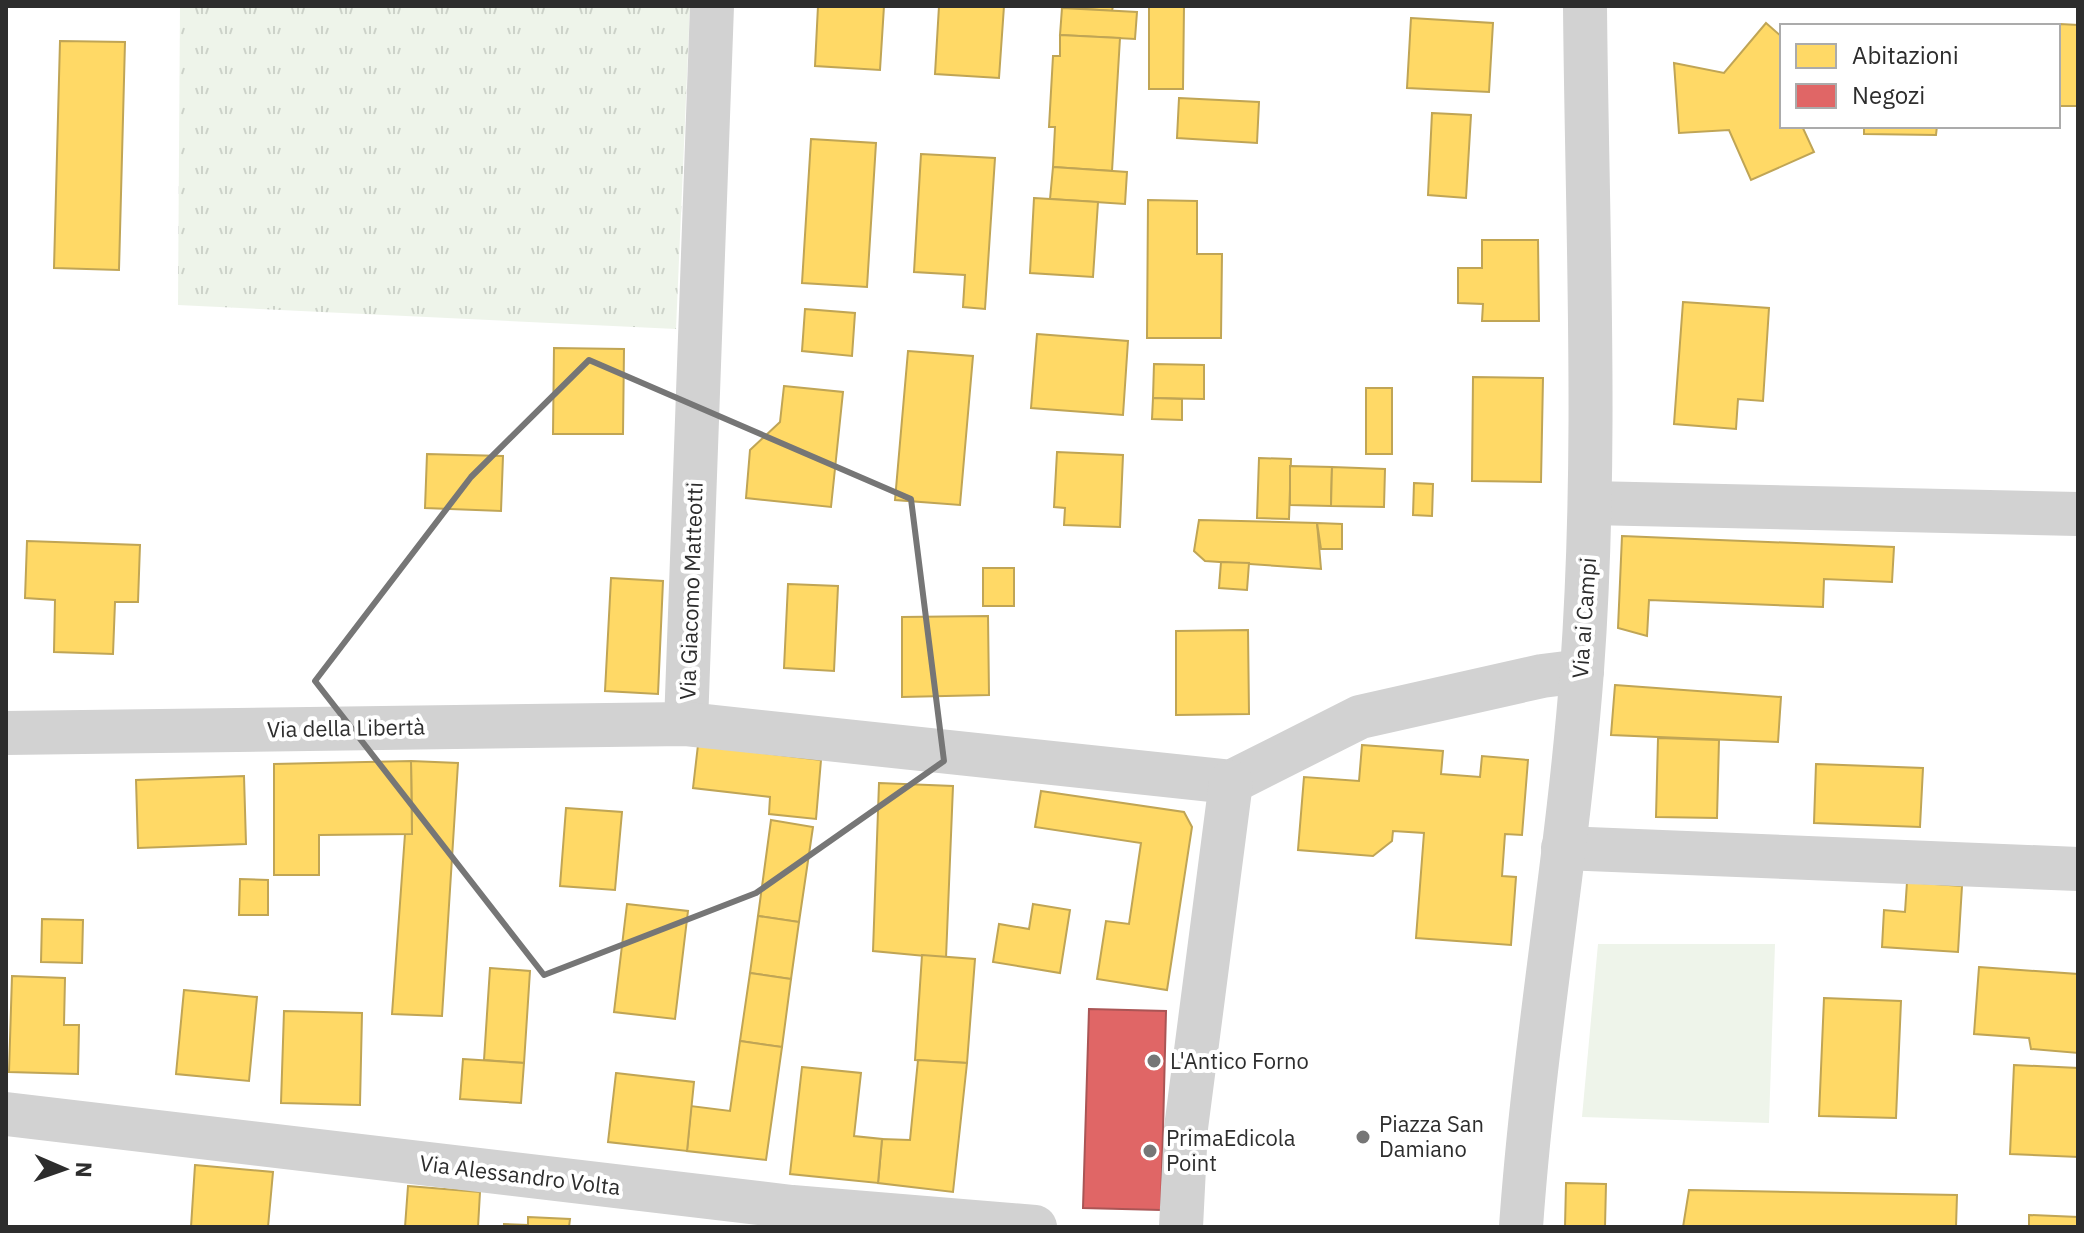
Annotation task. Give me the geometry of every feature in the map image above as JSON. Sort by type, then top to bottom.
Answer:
[{"type":"street","name":"Via Giacomo Matteotti","points":[[712,6],[686,724],[1231,782]]},
{"type":"street","name":"Via ai Campi","points":[[1521,1227],[1529,1115],[1582,671],[1590,503],[1585,6]]},
{"type":"street","points":[[1590,503],[2078,514]]},
{"type":"street","points":[[1181,1227],[1186,1128],[1231,782],[1360,717],[1542,676],[1582,671]]},
{"type":"street","name":"Via della Libertà","points":[[6,733],[686,724]]},
{"type":"street","points":[[1563,848],[2078,869]]},
{"type":"street","name":"Via Alessandro Volta","points":[[6,1114],[792,1217],[1035,1227]]},
{"type":"highlighted area","points":[[589,360],[911,499],[944,761],[756,893],[544,975],[315,681],[471,477]]},
{"type":"green space","points":[[180,6],[690,6],[676,329],[178,305]]},
{"type":"green space","points":[[1598,944],[1775,944],[1769,1123],[1582,1117]]},
{"type":"building: Abitazioni","points":[[818,6],[884,6],[880,70],[815,66]]},
{"type":"building: Abitazioni","points":[[939,6],[1004,6],[999,78],[935,74]]},
{"type":"building: Abitazioni","points":[[1046,6],[1113,6],[1112,11]]},
{"type":"building: Abitazioni","points":[[1149,6],[1184,6],[1183,89],[1149,89]]},
{"type":"building: Abitazioni","points":[[1062,8],[1137,12],[1135,39],[1060,35]]},
{"type":"building: Abitazioni","points":[[1411,18],[1493,23],[1489,92],[1407,88]]},
{"type":"building: Abitazioni","points":[[1766,23],[1780,35],[1780,128],[1803,128],[1814,152],[1751,180],[1729,130],[1679,133],[1674,63],[1724,73]]},
{"type":"building: Abitazioni","points":[[2060,24],[2078,25],[2078,106],[2060,106]]},
{"type":"building: Abitazioni","points":[[1060,35],[1120,38],[1112,171],[1053,167],[1055,127],[1049,127],[1053,56],[1060,56]]},
{"type":"building: Abitazioni","points":[[60,41],[125,42],[119,270],[54,268]]},
{"type":"building: Abitazioni","points":[[1179,98],[1259,102],[1257,143],[1177,138]]},
{"type":"building: Abitazioni","points":[[1432,113],[1471,115],[1466,198],[1428,195]]},
{"type":"building: Abitazioni","points":[[1864,128],[1937,128],[1936,135],[1864,134]]},
{"type":"building: Abitazioni","points":[[811,139],[876,143],[867,287],[802,283]]},
{"type":"building: Abitazioni","points":[[921,154],[995,158],[985,309],[963,307],[965,275],[914,272]]},
{"type":"building: Abitazioni","points":[[1053,167],[1127,172],[1125,204],[1050,199]]},
{"type":"building: Abitazioni","points":[[1034,198],[1098,202],[1093,277],[1030,273]]},
{"type":"building: Abitazioni","points":[[1148,200],[1197,201],[1197,254],[1222,254],[1221,338],[1147,338]]},
{"type":"building: Abitazioni","points":[[1482,240],[1538,240],[1539,321],[1482,321],[1483,304],[1458,303],[1458,268],[1482,268]]},
{"type":"building: Abitazioni","points":[[1683,302],[1769,308],[1763,401],[1738,399],[1736,429],[1674,424]]},
{"type":"building: Abitazioni","points":[[805,309],[855,313],[852,356],[802,351]]},
{"type":"building: Abitazioni","points":[[1037,334],[1128,341],[1123,415],[1031,408]]},
{"type":"building: Abitazioni","points":[[554,348],[624,349],[623,434],[553,434]]},
{"type":"building: Abitazioni","points":[[908,351],[973,356],[960,505],[895,500]]},
{"type":"building: Abitazioni","points":[[1154,364],[1204,365],[1204,399],[1153,398]]},
{"type":"building: Abitazioni","points":[[1473,377],[1543,378],[1541,482],[1472,481]]},
{"type":"building: Abitazioni","points":[[784,386],[843,392],[831,507],[746,498],[750,450],[780,422]]},
{"type":"building: Abitazioni","points":[[1366,388],[1392,388],[1392,454],[1366,454]]},
{"type":"building: Abitazioni","points":[[1153,398],[1182,399],[1182,420],[1152,419]]},
{"type":"building: Abitazioni","points":[[1057,452],[1123,455],[1120,527],[1064,525],[1065,508],[1054,507]]},
{"type":"building: Abitazioni","points":[[427,454],[503,456],[501,511],[425,508]]},
{"type":"building: Abitazioni","points":[[1259,458],[1291,459],[1289,519],[1257,518]]},
{"type":"building: Abitazioni","points":[[1290,466],[1332,467],[1331,506],[1290,505]]},
{"type":"building: Abitazioni","points":[[1332,467],[1385,469],[1384,507],[1331,506]]},
{"type":"building: Abitazioni","points":[[1414,483],[1433,484],[1432,516],[1413,515]]},
{"type":"building: Abitazioni","points":[[1199,520],[1317,523],[1321,569],[1205,561],[1194,551]]},
{"type":"building: Abitazioni","points":[[1317,523],[1342,524],[1342,549],[1321,549]]},
{"type":"building: Abitazioni","points":[[1622,536],[1894,547],[1892,582],[1824,579],[1823,607],[1649,600],[1647,636],[1618,628]]},
{"type":"building: Abitazioni","points":[[27,541],[140,545],[138,602],[115,602],[113,654],[54,652],[55,600],[25,598]]},
{"type":"building: Abitazioni","points":[[1221,562],[1249,563],[1247,590],[1219,588]]},
{"type":"building: Abitazioni","points":[[983,568],[1014,568],[1014,606],[983,606]]},
{"type":"building: Abitazioni","points":[[611,578],[663,581],[658,694],[605,691]]},
{"type":"building: Abitazioni","points":[[788,584],[838,586],[834,671],[784,668]]},
{"type":"building: Abitazioni","points":[[988,616],[989,695],[902,697],[902,617]]},
{"type":"building: Abitazioni","points":[[1248,630],[1249,714],[1176,715],[1176,631]]},
{"type":"building: Abitazioni","points":[[1615,685],[1781,697],[1778,742],[1611,735]]},
{"type":"building: Abitazioni","points":[[1658,738],[1719,740],[1717,818],[1656,817]]},
{"type":"building: Abitazioni","points":[[698,745],[821,760],[816,819],[769,814],[770,797],[693,788]]},
{"type":"building: Abitazioni","points":[[1362,745],[1443,751],[1441,774],[1480,777],[1482,756],[1528,760],[1522,835],[1505,834],[1502,876],[1516,877],[1511,945],[1416,938],[1424,833],[1393,831],[1392,841],[1373,856],[1298,850],[1304,777],[1359,781]]},
{"type":"building: Abitazioni","points":[[411,761],[458,763],[442,1016],[392,1014],[405,834],[412,834]]},
{"type":"building: Abitazioni","points":[[411,761],[412,834],[319,835],[319,875],[274,875],[274,764]]},
{"type":"building: Abitazioni","points":[[1816,764],[1923,768],[1920,827],[1814,823]]},
{"type":"building: Abitazioni","points":[[244,776],[246,844],[138,848],[136,780]]},
{"type":"building: Abitazioni","points":[[879,783],[953,786],[946,958],[873,951]]},
{"type":"building: Abitazioni","points":[[1041,791],[1184,812],[1192,827],[1167,990],[1097,979],[1106,921],[1129,924],[1141,843],[1035,827]]},
{"type":"building: Abitazioni","points":[[566,808],[622,812],[615,890],[560,886]]},
{"type":"building: Abitazioni","points":[[771,820],[813,827],[799,922],[758,916]]},
{"type":"building: Abitazioni","points":[[240,879],[268,880],[268,915],[239,915]]},
{"type":"building: Abitazioni","points":[[1907,882],[1962,886],[1958,952],[1882,947],[1884,910],[1905,912]]},
{"type":"building: Abitazioni","points":[[627,904],[688,911],[675,1019],[614,1012]]},
{"type":"building: Abitazioni","points":[[1033,904],[1070,910],[1060,973],[993,962],[999,924],[1029,929]]},
{"type":"building: Abitazioni","points":[[758,916],[799,922],[791,979],[750,973]]},
{"type":"building: Abitazioni","points":[[42,919],[83,920],[82,963],[41,962]]},
{"type":"building: Abitazioni","points":[[922,955],[975,959],[967,1063],[915,1060]]},
{"type":"building: Abitazioni","points":[[1979,967],[2078,974],[2078,1053],[2031,1049],[2029,1038],[1974,1034]]},
{"type":"building: Abitazioni","points":[[490,968],[530,971],[524,1063],[484,1060]]},
{"type":"building: Abitazioni","points":[[750,973],[791,979],[782,1047],[740,1041]]},
{"type":"building: Abitazioni","points":[[12,976],[65,978],[64,1025],[79,1025],[78,1074],[9,1072]]},
{"type":"building: Abitazioni","points":[[184,990],[257,997],[249,1081],[176,1074]]},
{"type":"building: Abitazioni","points":[[1824,998],[1901,1001],[1896,1118],[1819,1116]]},
{"type":"building: Abitazioni","points":[[284,1011],[362,1013],[360,1105],[281,1103]]},
{"type":"building: Abitazioni","points":[[740,1041],[782,1047],[766,1160],[687,1151],[691,1106],[730,1111]]},
{"type":"building: Abitazioni","points":[[463,1059],[524,1063],[521,1103],[460,1099]]},
{"type":"building: Abitazioni","points":[[918,1060],[967,1063],[953,1192],[878,1183],[882,1139],[910,1140]]},
{"type":"building: Abitazioni","points":[[2014,1065],[2078,1068],[2078,1157],[2010,1154]]},
{"type":"building: Abitazioni","points":[[802,1067],[861,1073],[854,1136],[882,1139],[878,1183],[790,1174]]},
{"type":"building: Abitazioni","points":[[616,1073],[694,1082],[687,1151],[608,1142]]},
{"type":"building: Abitazioni","points":[[195,1165],[273,1172],[268,1227],[191,1227]]},
{"type":"building: Abitazioni","points":[[1566,1183],[1606,1184],[1605,1227],[1565,1227]]},
{"type":"building: Abitazioni","points":[[408,1186],[480,1192],[478,1227],[405,1227]]},
{"type":"building: Abitazioni","points":[[1689,1190],[1957,1195],[1956,1227],[1683,1227]]},
{"type":"building: Abitazioni","points":[[2029,1215],[2078,1217],[2078,1227],[2029,1227]]},
{"type":"building: Abitazioni","points":[[528,1217],[570,1219],[569,1227],[504,1227],[504,1224],[528,1225]]},
{"type":"building: Negozi","points":[[1089,1009],[1166,1011],[1161,1210],[1083,1208]]},
{"type":"place","name":"L'Antico Forno","points":[[1154,1061]]},
{"type":"place","name":"Piazza San Damiano","points":[[1363,1137]]},
{"type":"place","name":"PrimaEdicola Point","points":[[1150,1151]]}]
